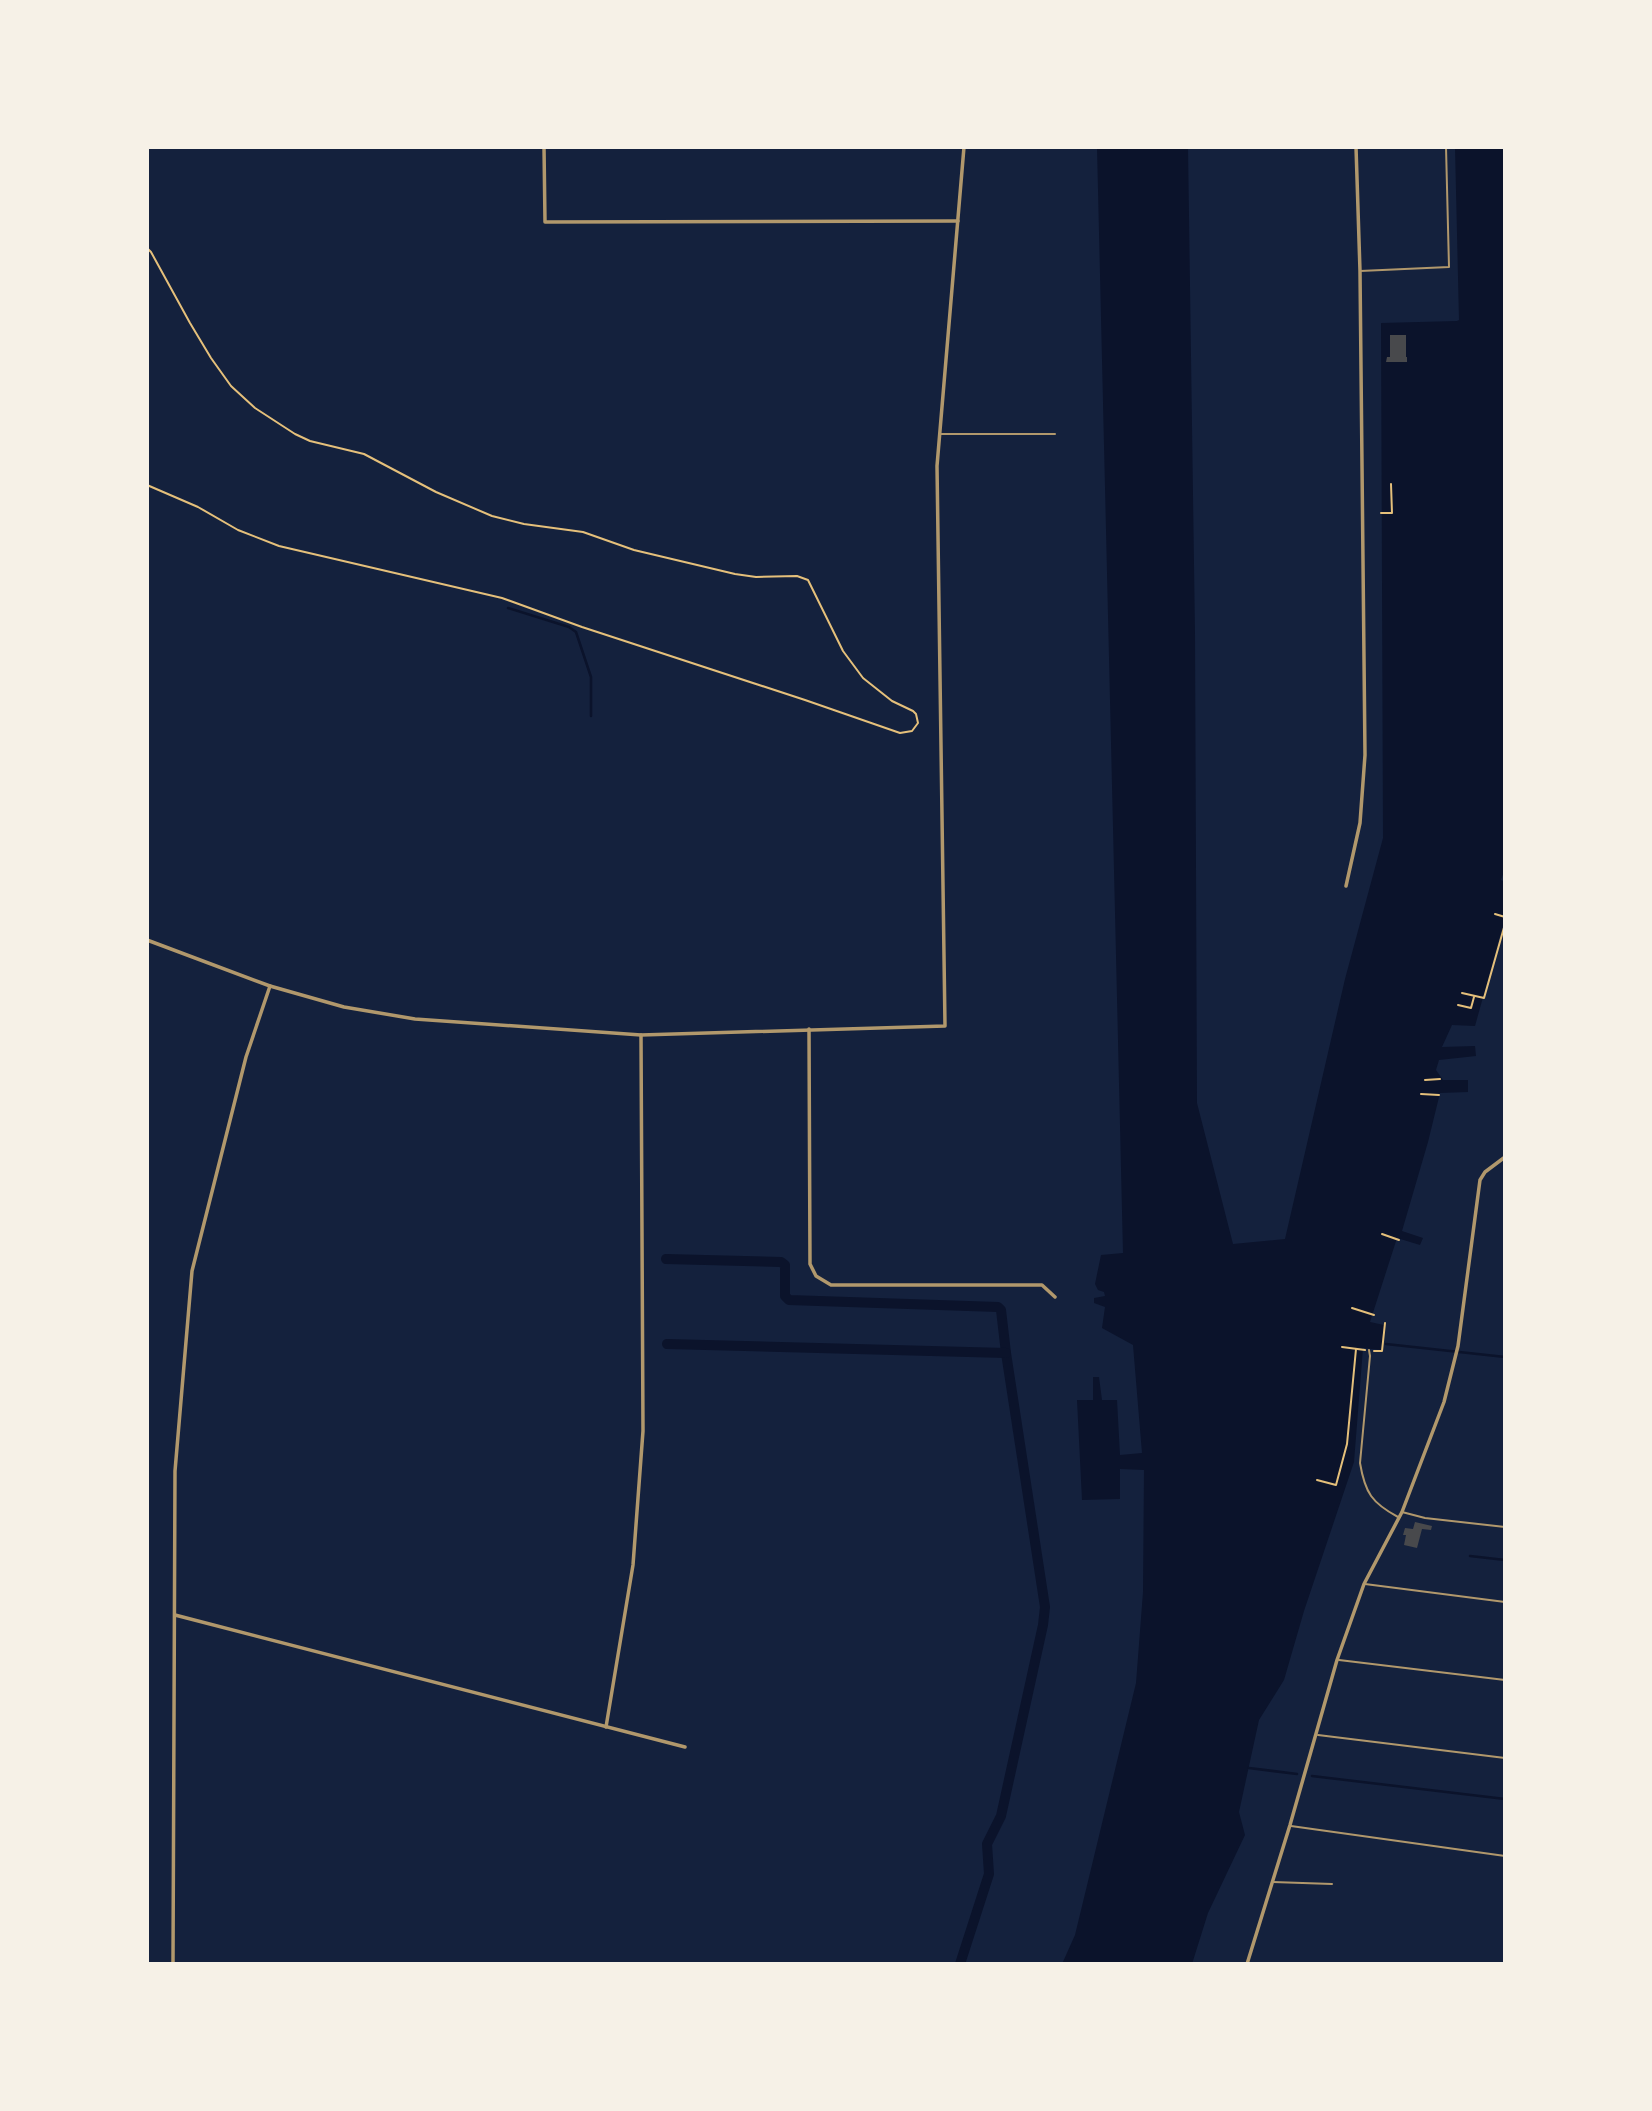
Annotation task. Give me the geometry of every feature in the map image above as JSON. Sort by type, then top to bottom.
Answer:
[{"type":"street","points":[[544,147],[545,222],[958,221]]},
{"type":"street","points":[[147,940],[270,986],[344,1007],[415,1019],[641,1035],[945,1026],[937,466],[964,147]]},
{"type":"street","points":[[1346,886],[1360,822],[1365,755],[1360,271],[1356,147]]},
{"type":"street","points":[[173,1964],[175,1471],[192,1271],[246,1057],[270,986]]},
{"type":"street","points":[[809,1029],[810,1264],[816,1276],[831,1285],[1042,1286],[1055,1297]]},
{"type":"street","points":[[606,1727],[633,1565],[643,1431],[641,1035]]},
{"type":"street","points":[[1247,1964],[1337,1660],[1364,1584],[1401,1515],[1444,1402],[1458,1346],[1480,1180],[1485,1172],[1505,1157]]},
{"type":"street","points":[[175,1615],[685,1747]]},
{"type":"lane","points":[[1360,271],[1448,267],[1446,147]]},
{"type":"lane","points":[[940,434],[1055,434]]},
{"type":"lane","points":[[1369,1350],[1360,1463],[1363,1480],[1370,1495],[1381,1507],[1401,1515],[1505,1527]]},
{"type":"lane","points":[[1364,1584],[1505,1602]]},
{"type":"lane","points":[[1337,1660],[1505,1680]]},
{"type":"lane","points":[[1316,1735],[1505,1758]]},
{"type":"lane","points":[[1290,1825],[1505,1856]]},
{"type":"lane","points":[[1272,1882],[1332,1884]]},
{"type":"path","points":[[147,248],[152,252],[204,347],[231,386],[255,408],[295,434],[310,441],[363,454],[436,492],[492,516],[524,524],[583,532],[634,550],[735,574],[757,577],[797,576],[808,580],[843,651],[863,678],[885,696],[913,711],[918,723],[912,731],[900,733],[502,598],[279,546],[238,530],[198,507],[147,485]]},
{"type":"path","points":[[1381,513],[1392,513],[1391,484]]},
{"type":"path","points":[[1495,914],[1505,916]]},
{"type":"path","points":[[1462,993],[1484,998],[1505,924]]},
{"type":"path","points":[[1458,1005],[1471,1008],[1475,996]]},
{"type":"path","points":[[1425,1080],[1440,1079]]},
{"type":"path","points":[[1421,1094],[1438,1095]]},
{"type":"path","points":[[1382,1234],[1398,1240]]},
{"type":"path","points":[[1352,1308],[1374,1315]]},
{"type":"path","points":[[1317,1480],[1336,1485],[1347,1444],[1356,1349]]},
{"type":"water","points":[[1097,147],[1188,147],[1195,634],[1197,1103],[1233,1244],[1285,1239],[1345,979],[1383,838],[1381,323],[1459,320],[1455,147],[1505,147],[1505,869],[1501,880],[1505,882],[1505,918],[1475,1026],[1452,1025],[1442,1047],[1475,1046],[1476,1056],[1439,1060],[1436,1070],[1443,1080],[1468,1080],[1468,1092],[1440,1093],[1402,1231],[1423,1238],[1420,1245],[1397,1238],[1370,1322],[1384,1325],[1381,1350],[1363,1348],[1354,1462],[1284,1680],[1259,1720],[1239,1812],[1245,1835],[1208,1913],[1192,1964],[1062,1964],[1075,1935],[1136,1683],[1143,1592],[1144,1470],[1120,1469],[1120,1499],[1082,1500],[1077,1400],[1093,1400],[1093,1377],[1099,1377],[1102,1400],[1117,1400],[1120,1455],[1142,1453],[1133,1345],[1102,1328],[1105,1307],[1094,1303],[1094,1298],[1105,1296],[1095,1284],[1101,1255],[1123,1253]]},
{"type":"building","points":[[1390,335],[1406,335],[1407,362],[1386,362],[1387,357],[1390,357]]},
{"type":"building","points":[[1415,1522],[1432,1526],[1431,1530],[1422,1529],[1417,1548],[1404,1545],[1406,1535],[1403,1535],[1405,1528],[1413,1529]]},
{"type":"waterway","points":[[508,608],[569,627],[576,632],[591,677],[591,716]]},
{"type":"waterway","points":[[666,1259],[781,1262],[785,1265],[785,1296],[789,1300],[998,1307],[1001,1310],[1045,1607],[1001,1816],[987,1844],[989,1874],[960,1964]]},
{"type":"waterway","points":[[667,1344],[1006,1353]]},
{"type":"waterway","points":[[1386,1344],[1505,1357]]},
{"type":"waterway","points":[[1470,1556],[1505,1560]]},
{"type":"waterway","points":[[1249,1768],[1297,1774]]},
{"type":"waterway","points":[[1312,1776],[1505,1799]]}]
